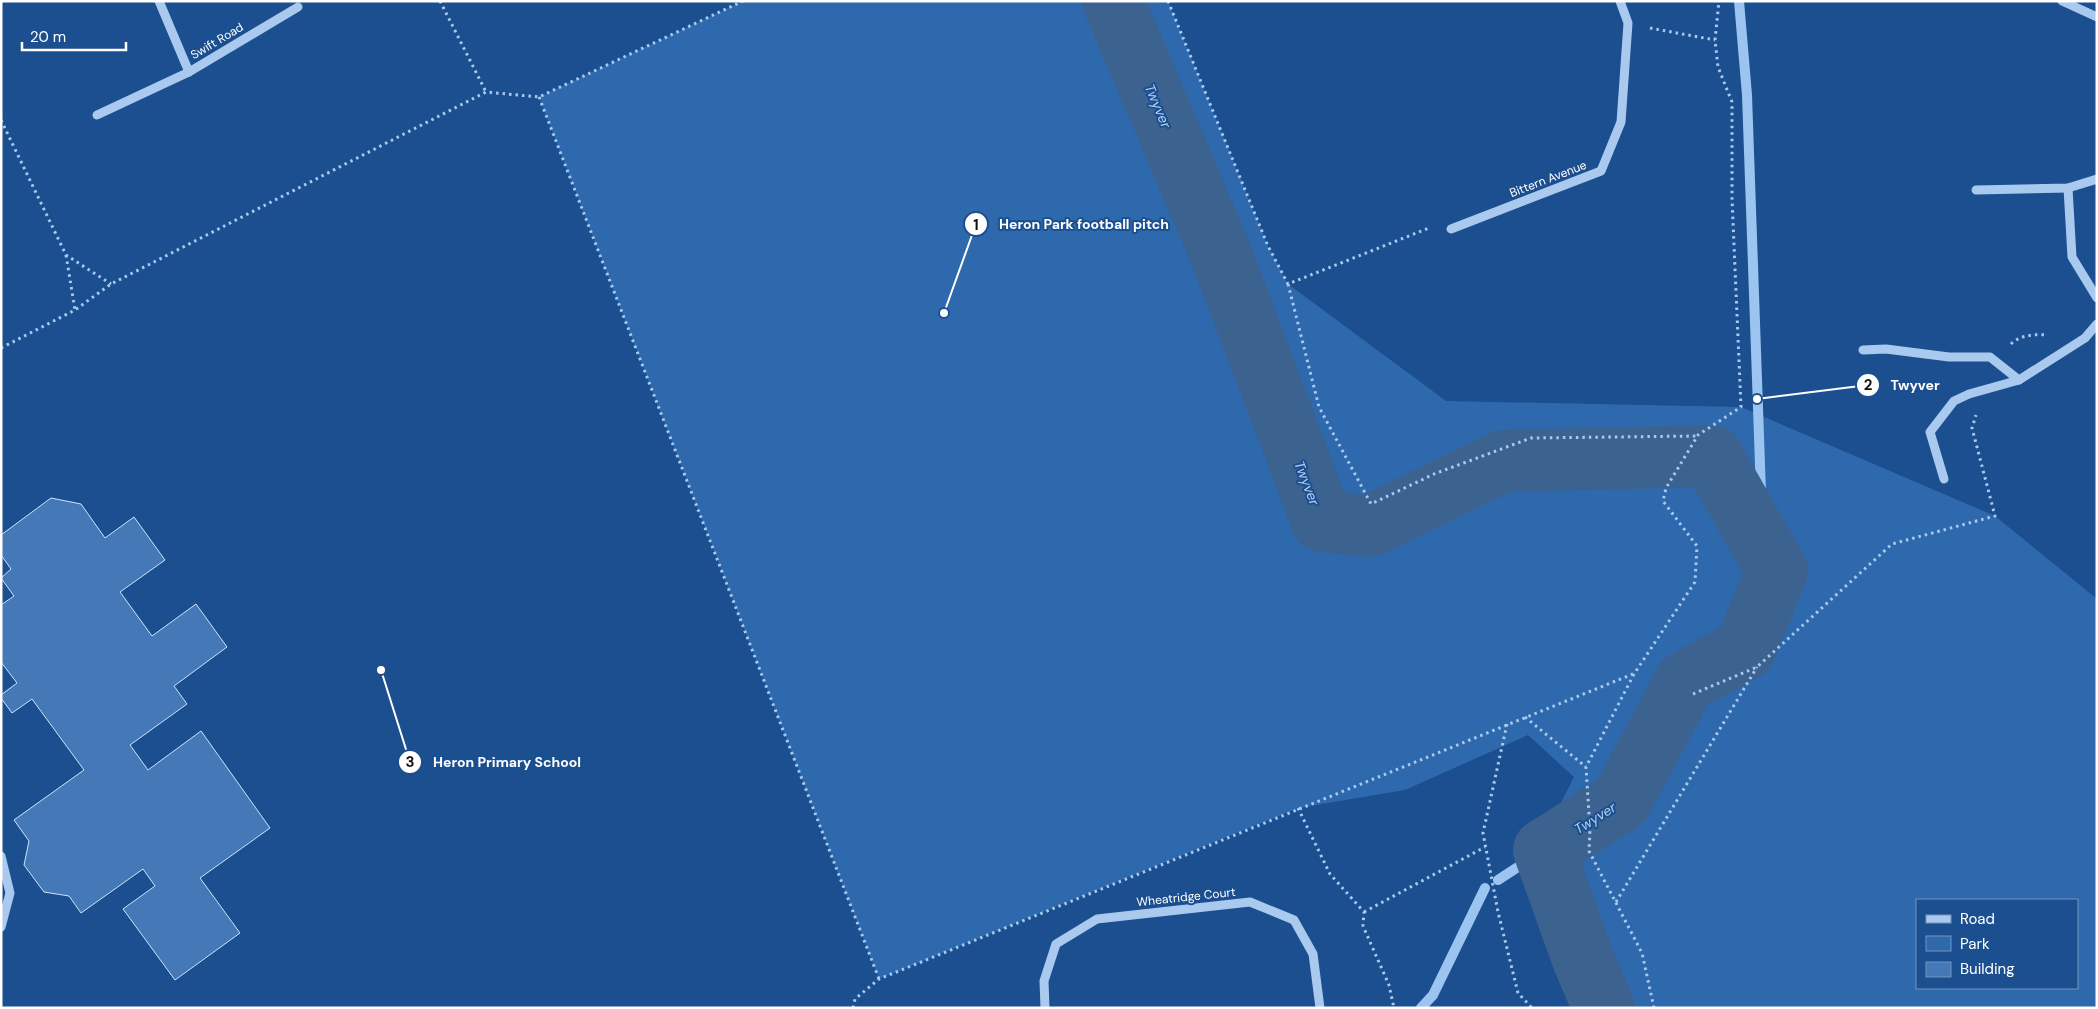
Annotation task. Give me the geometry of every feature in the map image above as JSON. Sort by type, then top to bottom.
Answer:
[{"type":"street","name":"Swift Road","points":[[159,1],[189,72],[298,8]]},
{"type":"street","name":"Bittern Avenue","points":[[1451,229],[1601,171],[1621,122],[1628,23],[1620,1]]},
{"type":"street","points":[[2062,1],[2097,16]]},
{"type":"street","points":[[97,115],[189,72]]},
{"type":"street","points":[[1976,190],[2068,188],[2097,179]]},
{"type":"street","points":[[2068,188],[2072,257],[2097,298]]},
{"type":"street","points":[[1944,479],[1930,432],[1954,401],[1984,389],[2019,380],[2085,338],[2097,324]]},
{"type":"street","points":[[1863,350],[1886,349],[1949,357],[1980,356],[1996,360],[2019,380]]},
{"type":"street","points":[[1,856],[10,893],[1,927]]},
{"type":"street","name":"Wheatridge Court","points":[[1045,1008],[1044,981],[1056,944],[1097,920],[1250,902],[1294,920],[1313,954],[1320,1008]]},
{"type":"path","points":[[440,1],[486,92]]},
{"type":"path","points":[[1,348],[75,310],[111,284],[486,92],[539,97],[743,1]]},
{"type":"path","points":[[1168,1],[1268,246],[1288,284],[1319,407],[1371,504],[1434,474],[1531,438],[1697,436]]},
{"type":"path","points":[[1654,1008],[1642,953],[1589,851],[1590,830],[1586,767],[1634,674],[1696,582],[1697,546],[1663,501],[1666,488],[1697,436],[1741,407],[1732,199],[1732,102],[1718,67],[1715,40],[1719,1]]},
{"type":"path","points":[[1628,23],[1715,40]]},
{"type":"path","points":[[539,97],[879,979]]},
{"type":"path","points":[[1,119],[66,255],[75,310]]},
{"type":"path","points":[[1288,284],[1433,226],[1451,229]]},
{"type":"path","points":[[66,255],[111,284]]},
{"type":"path","points":[[1996,360],[2015,341],[2035,334],[2085,338]]},
{"type":"path","points":[[1616,903],[1757,667],[1892,544],[1996,516],[1972,428],[1984,389]]},
{"type":"path","points":[[1693,694],[1757,667]]},
{"type":"path","points":[[853,1008],[854,999],[879,979],[1298,808],[1634,674]]},
{"type":"path","points":[[1525,717],[1586,767]]},
{"type":"path","points":[[1507,724],[1483,833],[1498,912],[1518,993],[1532,1008]]},
{"type":"path","points":[[1298,808],[1330,874],[1356,906],[1364,912]]},
{"type":"path","points":[[1364,912],[1485,847]]},
{"type":"path","points":[[1364,912],[1364,926],[1389,985],[1394,1007]]},
{"type":"green space","points":[[743,1],[1168,1],[1268,246],[1288,284],[1446,401],[1741,407],[1995,516],[2097,599],[2097,1008],[1604,1008],[1583,959],[1532,860],[1574,777],[1528,735],[1405,790],[1298,808],[879,979],[539,97]]},
{"type":"building","points":[[51,498],[81,504],[105,538],[134,517],[165,560],[120,592],[152,636],[196,604],[227,647],[174,686],[187,704],[130,745],[148,770],[201,731],[270,828],[200,878],[240,933],[175,980],[123,909],[155,886],[143,869],[81,913],[69,896],[44,892],[24,865],[29,841],[14,820],[84,770],[32,699],[12,713],[1,698],[1,695],[17,683],[1,662],[1,605],[14,596],[1,578],[11,569],[1,555],[1,535]]},
{"type":"waterway","name":"Twyver","points":[[1113,1],[1222,257],[1322,521],[1370,526],[1503,461],[1712,456],[1777,571],[1745,649],[1685,682],[1621,801],[1544,850],[1583,959],[1604,1008]]},
{"type":"waterway","name":"Twyver","points":[[1739,1],[1747,95],[1761,493],[1777,571]]},
{"type":"waterway","points":[[1498,880],[1544,850]]},
{"type":"waterway","points":[[1421,1008],[1433,995],[1485,888]]},
{"type":"place","name":"Heron Park football pitch","points":[[944,313]]},
{"type":"place","name":"Twyver","points":[[1757,399]]},
{"type":"place","name":"Heron Primary School","points":[[381,670]]}]
